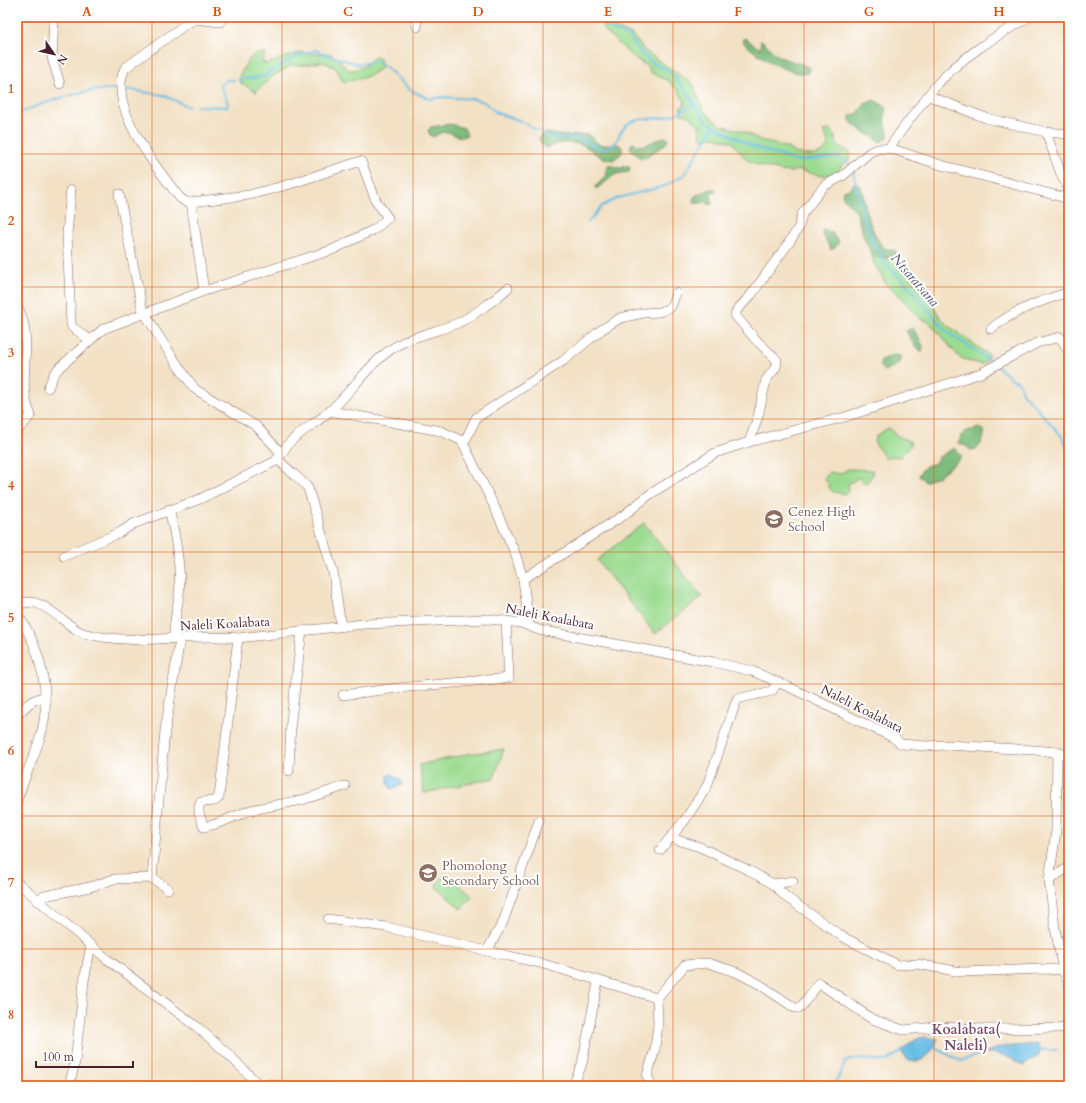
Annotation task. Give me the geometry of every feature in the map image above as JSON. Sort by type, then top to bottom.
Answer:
[{"type":"street","points":[[54,17],[52,58],[60,84]]},
{"type":"street","points":[[48,388],[54,374],[59,368],[103,329],[204,291],[332,250],[375,229],[388,218],[376,201],[361,161],[287,185],[248,195],[191,202],[186,202],[180,198],[138,138],[122,103],[121,76],[125,68],[186,24],[195,19],[220,22],[224,17]]},
{"type":"street","points":[[416,17],[418,27]]},
{"type":"street","points":[[889,148],[934,88],[965,59],[1029,17]]},
{"type":"street","points":[[928,96],[986,118],[1046,132],[1069,134]]},
{"type":"street","points":[[1046,132],[1062,177],[1069,189]]},
{"type":"street","points":[[749,442],[758,417],[766,380],[776,366],[777,360],[745,328],[735,315],[737,310],[751,295],[790,241],[799,227],[802,214],[824,186],[844,174],[870,152],[878,149],[889,148],[1028,189],[1066,198],[1069,196]]},
{"type":"street","points":[[71,190],[67,234],[71,324],[72,327],[90,340]]},
{"type":"street","points":[[119,194],[133,270],[145,314],[195,389],[247,419],[266,435],[280,456],[285,467],[301,479],[308,488],[333,572],[342,626]]},
{"type":"street","points":[[191,202],[204,291]]},
{"type":"street","points":[[64,556],[119,533],[126,528],[169,509],[200,499],[280,456],[296,436],[330,411],[386,352],[409,339],[460,322],[496,299],[508,288]]},
{"type":"street","points":[[991,329],[1006,317],[1022,309],[1069,292]]},
{"type":"street","points":[[462,441],[466,439],[476,418],[563,361],[601,330],[620,318],[643,313],[660,312],[671,307],[676,293]]},
{"type":"street","points":[[17,306],[25,330],[26,351],[23,385],[25,402],[31,415],[17,431]]},
{"type":"street","points":[[522,579],[624,515],[649,495],[715,453],[749,442],[845,417],[981,373],[1037,343],[1051,339],[1060,337],[1069,352]]},
{"type":"street","points":[[330,411],[441,431],[462,441],[515,553],[522,579],[529,626]]},
{"type":"street","points":[[152,878],[164,731],[177,639],[173,624],[179,595],[176,536],[169,509]]},
{"type":"street","name":"Naleli Koalabata","points":[[17,606],[22,603],[32,603],[57,614],[82,633],[122,638],[177,639],[204,636],[238,638],[342,626],[488,618],[521,623],[656,653],[724,664],[752,672],[778,682],[884,733],[901,744],[975,746],[1057,752],[1069,756]]},
{"type":"street","points":[[17,614],[26,625],[35,646],[45,697],[40,737],[17,801]]},
{"type":"street","points":[[343,696],[398,688],[509,678],[506,621]]},
{"type":"street","points":[[289,771],[291,720],[302,631]]},
{"type":"street","points":[[238,638],[219,797],[215,801],[201,802],[199,805],[200,816],[204,827],[216,824],[251,810],[302,800],[345,786]]},
{"type":"street","points":[[660,850],[673,836],[707,786],[737,699],[772,690],[778,682]]},
{"type":"street","points":[[17,716],[30,702],[37,698],[45,697]]},
{"type":"street","points":[[1057,752],[1056,832],[1049,880],[1055,928],[1063,970],[1069,985]]},
{"type":"street","points":[[487,951],[503,922],[539,821]]},
{"type":"street","points":[[673,836],[677,840],[700,847],[741,866],[773,884],[786,897],[843,937],[898,965],[917,964],[961,972],[1043,969],[1063,970]]},
{"type":"street","points":[[1049,880],[1069,867]]},
{"type":"street","points":[[37,901],[44,896],[90,887],[114,879],[152,878],[168,889]]},
{"type":"street","points":[[773,884],[793,881]]},
{"type":"street","points":[[17,882],[37,901],[91,946],[196,1026],[227,1053],[260,1086]]},
{"type":"street","points":[[328,919],[386,927],[487,951],[540,964],[657,998]]},
{"type":"street","points":[[69,1086],[75,1062],[85,974],[91,946]]},
{"type":"street","points":[[650,1086],[647,1076],[656,1049],[658,1024],[657,998],[685,965],[708,963],[736,972],[795,1008],[800,1008],[819,983],[872,1019],[902,1030],[936,1027],[988,1029],[1058,1028],[1064,1027],[1069,1023]]},
{"type":"street","points":[[573,1086],[582,1064],[598,982]]},
{"type":"green space","points":[[605,22],[632,35],[645,51],[693,84],[703,109],[720,125],[743,131],[760,140],[788,148],[794,153],[805,155],[816,155],[823,152],[828,146],[828,140],[823,131],[830,130],[835,136],[837,145],[851,153],[850,159],[842,165],[837,174],[821,176],[798,170],[791,172],[781,171],[758,165],[747,160],[732,142],[714,137],[705,139],[701,138],[699,125],[687,115],[681,114],[680,108],[684,106],[685,102],[677,89],[667,80],[651,73],[647,66],[633,57],[605,31],[602,27]]},
{"type":"green space","points":[[745,38],[760,49],[761,40],[775,54],[809,68],[808,73],[792,71],[772,63],[747,45],[742,40]]},
{"type":"green space","points":[[301,52],[305,54],[331,54],[337,57],[349,70],[360,68],[374,57],[379,57],[382,67],[364,78],[343,82],[336,68],[326,63],[320,62],[306,65],[292,65],[273,76],[256,92],[241,83],[239,77],[243,68],[255,55],[265,53],[262,62],[266,64]]},
{"type":"green space","points":[[874,100],[886,107],[885,120],[888,137],[881,142],[864,132],[849,120],[851,115],[857,114],[865,104]]},
{"type":"green space","points":[[450,124],[464,128],[467,135],[461,137],[449,132],[443,132],[434,137],[430,135],[428,130],[431,127]]},
{"type":"green space","points":[[547,133],[564,136],[587,134],[600,145],[619,145],[622,147],[622,153],[613,160],[597,155],[587,147],[579,144],[563,143],[548,148],[542,145],[539,139],[540,136]]},
{"type":"green space","points":[[664,137],[669,139],[667,142],[645,158],[639,157],[630,148],[632,143],[643,146]]},
{"type":"green space","points":[[609,165],[620,168],[627,166],[630,168],[629,172],[616,174],[596,189],[596,186],[607,175],[606,169]]},
{"type":"green space","points":[[854,183],[861,187],[871,227],[884,248],[896,251],[897,254],[894,256],[885,258],[872,255],[864,238],[856,211],[842,197],[843,191],[852,188]]},
{"type":"green space","points":[[711,189],[715,189],[717,191],[711,194],[712,204],[709,205],[707,201],[696,204],[693,200],[695,196]]},
{"type":"green space","points":[[824,229],[832,233],[839,242],[835,248],[831,250],[822,233]]},
{"type":"green space","points":[[872,255],[884,258],[894,256],[898,263],[930,300],[946,324],[989,355],[984,364],[975,363],[960,358],[929,322],[919,318],[896,292],[888,287],[874,263]]},
{"type":"green space","points":[[17,313],[21,327],[22,366],[18,368]]},
{"type":"green space","points":[[913,328],[923,346],[922,352],[915,346],[906,331]]},
{"type":"green space","points":[[894,355],[900,356],[901,362],[884,371],[880,366],[881,360]]},
{"type":"green space","points":[[888,428],[898,436],[911,442],[911,446],[900,457],[893,456],[886,459],[874,442],[876,436]]},
{"type":"green space","points":[[979,428],[984,431],[984,436],[977,449],[970,450],[968,447],[958,443],[964,432]]},
{"type":"green space","points":[[954,448],[962,457],[938,477],[925,482],[919,475],[923,469],[934,464],[939,457]]},
{"type":"green space","points":[[848,469],[872,470],[873,474],[867,483],[863,482],[860,477],[848,484],[849,490],[845,494],[833,492],[829,488],[829,484],[824,479],[829,472],[839,474]]},
{"type":"green space","points":[[644,523],[702,597],[655,634],[597,560]]},
{"type":"green space","points":[[504,749],[494,778],[424,793],[419,765],[468,754]]},
{"type":"green space","points":[[446,873],[472,896],[461,909],[435,886]]},
{"type":"water","points":[[392,774],[401,780],[402,785],[391,789],[388,784],[388,776]]},
{"type":"water","points":[[924,1037],[938,1039],[928,1056],[920,1060],[909,1061],[901,1052],[911,1042]]},
{"type":"water","points":[[1038,1044],[1039,1055],[1023,1066],[1004,1056],[994,1053],[983,1053],[1001,1047]]},
{"type":"waterway","name":"Ntsaratsana","points":[[600,17],[605,26],[630,37],[640,52],[651,62],[669,71],[685,89],[705,120],[714,126],[752,146],[796,161],[839,157],[852,166]]},
{"type":"waterway","points":[[239,80],[266,76],[272,70],[299,55],[316,50],[327,55],[358,64],[377,61],[386,67],[410,90],[430,99],[443,97],[473,99],[484,102],[497,113],[521,121],[549,137],[578,138],[603,150],[616,143],[620,133],[625,126],[631,122],[670,116],[695,103]]},
{"type":"waterway","points":[[197,106],[227,107],[228,103],[220,85],[227,80],[234,80]]},
{"type":"waterway","points":[[17,114],[66,96],[105,89],[118,89]]},
{"type":"waterway","points":[[124,89],[163,95],[189,107]]},
{"type":"waterway","points":[[588,222],[602,206],[618,198],[665,186],[684,175],[714,126]]},
{"type":"waterway","name":"Ntsaratsana","points":[[853,170],[863,216],[875,246],[887,266],[906,283],[946,331],[993,363]]},
{"type":"waterway","name":"Ntsaratsana","points":[[998,367],[1012,379],[1018,381],[1022,392],[1060,434],[1069,449]]},
{"type":"waterway","points":[[933,1047],[961,1061],[984,1053]]},
{"type":"waterway","points":[[1038,1050],[1057,1050]]},
{"type":"waterway","points":[[834,1086],[846,1061],[858,1059],[887,1061],[902,1051]]},
{"type":"place","name":"Cenez High School","points":[[774,519]]},
{"type":"place","name":"Phomolong Secondary School","points":[[428,873]]},
{"type":"district","name":"Koalabata( Naleli)","points":[[966,1038]]}]
